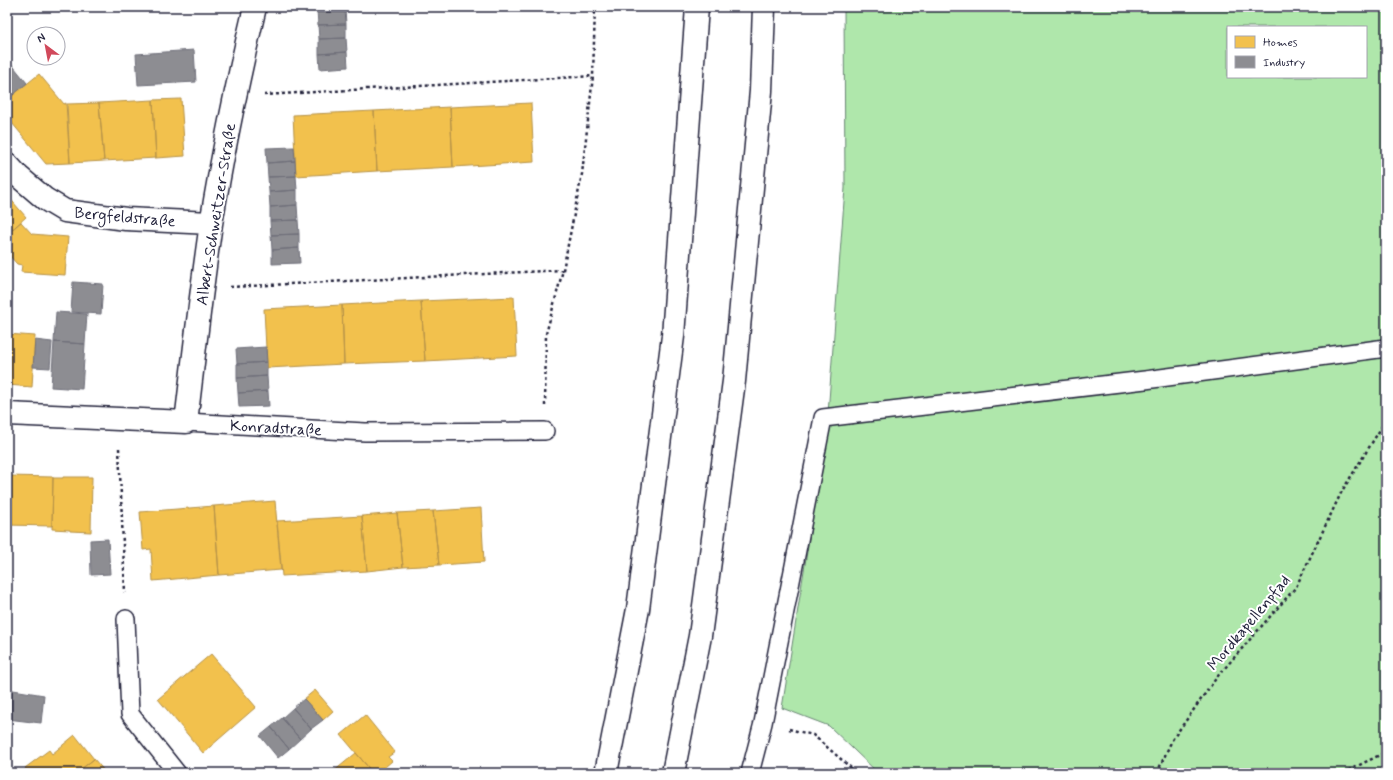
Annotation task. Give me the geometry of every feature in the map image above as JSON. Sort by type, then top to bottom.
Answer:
[{"type":"main road","name":"Albert-Schweitzer-Straße","points":[[186,422],[211,223],[234,97],[255,7]]},
{"type":"main road","points":[[606,773],[638,609],[673,336],[697,7]]},
{"type":"main road","points":[[673,773],[700,636],[734,381],[761,91],[764,7]]},
{"type":"main road","name":"Bergfeldstraße","points":[[7,164],[18,176],[45,198],[65,210],[126,219],[211,223]]},
{"type":"main road","name":"Konradstraße","points":[[7,414],[186,422]]},
{"type":"lane","points":[[750,773],[763,722],[823,418],[1145,380],[1386,348]]},
{"type":"lane","name":"Konradstraße","points":[[186,422],[365,432],[545,431]]},
{"type":"lane","points":[[126,619],[130,714],[177,773]]},
{"type":"path","points":[[545,431],[546,334],[563,270],[582,174],[593,76],[595,7]]},
{"type":"path","points":[[234,97],[593,76]]},
{"type":"path","points":[[202,288],[563,270]]},
{"type":"path","points":[[118,418],[126,619]]},
{"type":"path","name":"Mordkapellenpfad","points":[[1157,773],[1172,740],[1216,677],[1296,587],[1342,490],[1386,420]]},
{"type":"path","points":[[763,722],[813,735],[857,773]]},
{"type":"path","points":[[1343,773],[1386,752]]},
{"type":"green space","points":[[844,7],[1386,7],[1386,773],[878,773],[829,726],[782,708],[827,427],[845,188]]},
{"type":"building: Homes","points":[[39,74],[64,104],[66,103],[70,163],[46,164],[7,117],[7,100]]},
{"type":"building: Homes","points":[[181,99],[185,156],[156,158],[153,100]]},
{"type":"building: Homes","points":[[153,100],[156,158],[104,161],[99,103]]},
{"type":"building: Homes","points":[[99,103],[104,161],[70,163],[67,104]]},
{"type":"building: Homes","points":[[531,103],[534,162],[453,167],[450,107]]},
{"type":"building: Homes","points":[[450,107],[453,167],[377,171],[374,111]]},
{"type":"building: Homes","points":[[374,111],[377,171],[296,176],[293,115]]},
{"type":"building: Homes","points":[[7,195],[26,217],[7,234]]},
{"type":"building: Homes","points":[[21,222],[32,234],[68,237],[65,275],[21,272],[22,265],[17,264],[7,253],[7,234]]},
{"type":"building: Homes","points":[[514,297],[517,356],[425,361],[421,301]]},
{"type":"building: Homes","points":[[421,301],[425,361],[344,364],[342,305]]},
{"type":"building: Homes","points":[[342,305],[344,364],[267,368],[264,309]]},
{"type":"building: Homes","points":[[7,334],[35,336],[32,387],[7,385]]},
{"type":"building: Homes","points":[[9,476],[53,477],[52,526],[7,525],[7,478],[9,478]]},
{"type":"building: Homes","points":[[92,477],[91,532],[52,529],[53,478]]},
{"type":"building: Homes","points":[[275,501],[281,570],[219,575],[214,506]]},
{"type":"building: Homes","points":[[214,506],[219,575],[153,581],[151,549],[143,550],[140,512]]},
{"type":"building: Homes","points":[[481,508],[484,562],[439,565],[433,511]]},
{"type":"building: Homes","points":[[433,511],[439,565],[403,567],[397,513]]},
{"type":"building: Homes","points":[[397,513],[403,567],[367,571],[362,516]]},
{"type":"building: Homes","points":[[362,516],[367,571],[282,576],[277,521]]},
{"type":"building: Homes","points":[[211,654],[256,707],[203,753],[158,699]]},
{"type":"building: Homes","points":[[315,690],[333,711],[323,720],[304,699]]},
{"type":"building: Homes","points":[[365,715],[395,752],[388,757],[392,761],[378,773],[373,773],[341,735]]},
{"type":"building: Homes","points":[[75,735],[94,759],[76,773],[29,773],[25,768],[49,750],[52,754]]},
{"type":"building: Homes","points":[[356,753],[373,773],[333,773],[333,772]]},
{"type":"building: Homes","points":[[94,759],[106,773],[76,773]]},
{"type":"building: Industry","points":[[317,7],[345,7],[345,9],[317,10]]},
{"type":"building: Industry","points":[[345,9],[346,24],[318,25],[317,10]]},
{"type":"building: Industry","points":[[346,24],[346,38],[319,39],[318,25]]},
{"type":"building: Industry","points":[[346,38],[347,52],[319,54],[319,39]]},
{"type":"building: Industry","points":[[194,50],[196,82],[138,85],[136,54]]},
{"type":"building: Industry","points":[[347,52],[348,67],[320,69],[319,54]]},
{"type":"building: Industry","points":[[7,59],[14,67],[7,73]]},
{"type":"building: Industry","points":[[14,67],[27,83],[7,100],[7,73]]},
{"type":"building: Industry","points":[[294,147],[295,161],[267,163],[266,148]]},
{"type":"building: Industry","points":[[295,161],[296,176],[268,177],[267,163]]},
{"type":"building: Industry","points":[[296,176],[297,190],[269,192],[268,177]]},
{"type":"building: Industry","points":[[297,190],[297,205],[270,207],[269,192]]},
{"type":"building: Industry","points":[[297,205],[298,220],[270,221],[270,207]]},
{"type":"building: Industry","points":[[298,220],[299,234],[271,235],[270,221]]},
{"type":"building: Industry","points":[[299,234],[299,248],[272,250],[271,235]]},
{"type":"building: Industry","points":[[299,248],[300,263],[272,264],[272,250]]},
{"type":"building: Industry","points":[[73,282],[103,284],[101,314],[71,312]]},
{"type":"building: Industry","points":[[56,312],[87,314],[85,344],[54,342]]},
{"type":"building: Industry","points":[[35,340],[52,342],[50,368],[33,367]]},
{"type":"building: Industry","points":[[54,342],[85,344],[82,389],[51,387]]},
{"type":"building: Industry","points":[[266,347],[267,362],[237,364],[236,349]]},
{"type":"building: Industry","points":[[267,362],[267,376],[237,378],[237,364]]},
{"type":"building: Industry","points":[[267,376],[268,391],[238,393],[237,378]]},
{"type":"building: Industry","points":[[268,391],[269,406],[239,407],[238,393]]},
{"type":"building: Industry","points":[[108,539],[110,574],[91,575],[90,540]]},
{"type":"building: Industry","points":[[7,689],[44,695],[41,723],[7,719]]},
{"type":"building: Industry","points":[[304,699],[323,720],[311,729],[293,708]]},
{"type":"building: Industry","points":[[293,708],[311,729],[300,739],[282,718]]},
{"type":"building: Industry","points":[[282,718],[300,739],[289,749],[271,727]]},
{"type":"building: Industry","points":[[271,727],[289,749],[278,758],[260,736]]}]
